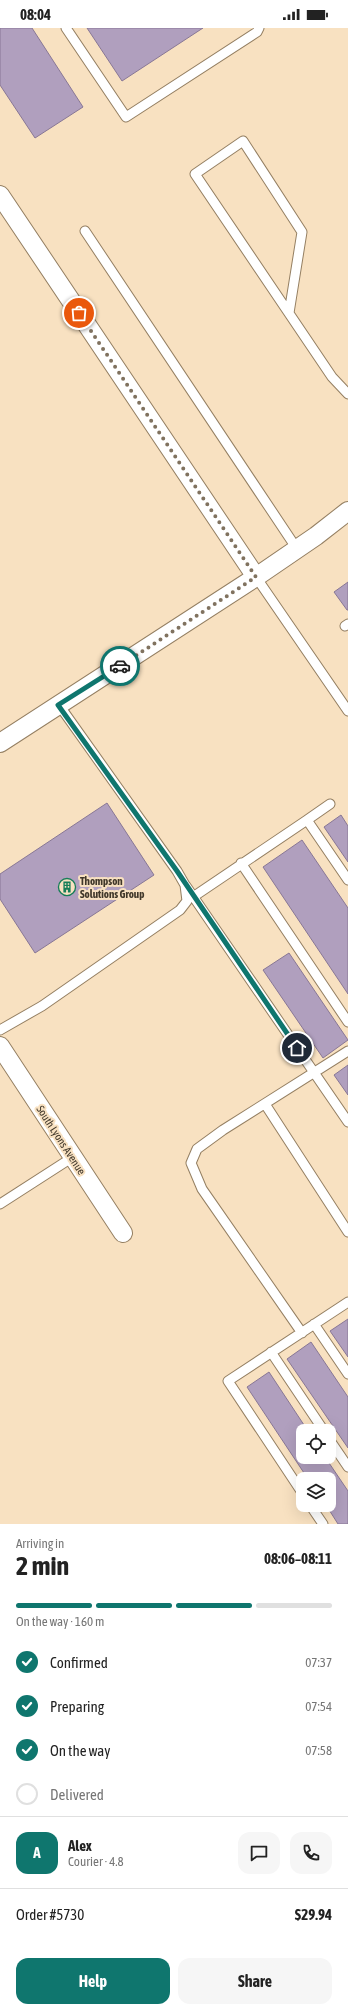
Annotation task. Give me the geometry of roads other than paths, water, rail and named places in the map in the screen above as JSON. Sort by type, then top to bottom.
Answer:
[{"type":"street","points":[[0,195],[256,577]]},
{"type":"street","points":[[0,743],[256,577],[348,511]]},
{"type":"street","name":"South Lyons Avenue","points":[[0,1046],[123,1233]]},
{"type":"lane","points":[[66,28],[126,118],[257,32],[259,28]]},
{"type":"lane","points":[[289,313],[302,232],[243,142],[195,174],[332,377],[348,394]]},
{"type":"lane","points":[[85,231],[297,549]]},
{"type":"lane","points":[[256,577],[348,711]]},
{"type":"lane","points":[[58,705],[177,871],[193,897],[348,1122]]},
{"type":"lane","points":[[193,897],[330,804]]},
{"type":"lane","points":[[307,820],[348,880]]},
{"type":"lane","points":[[241,863],[348,1022]]},
{"type":"lane","points":[[0,1030],[42,1006],[180,910],[187,901],[185,885]]},
{"type":"lane","points":[[302,1333],[202,1189],[191,1163],[197,1149],[223,1130],[314,1074],[348,1051]]},
{"type":"lane","points":[[265,1104],[348,1232]]},
{"type":"lane","points":[[0,1204],[73,1157]]},
{"type":"lane","points":[[296,1483],[228,1381],[348,1302]]},
{"type":"lane","points":[[314,1324],[348,1374]]},
{"type":"lane","points":[[272,1352],[319,1424]]},
{"type":"lane","points":[[336,1449],[348,1467]]},
{"type":"lane","points":[[315,1512],[323,1524]]},
{"type":"place","name":"Thompson Solutions Group","points":[[67,887]]}]
